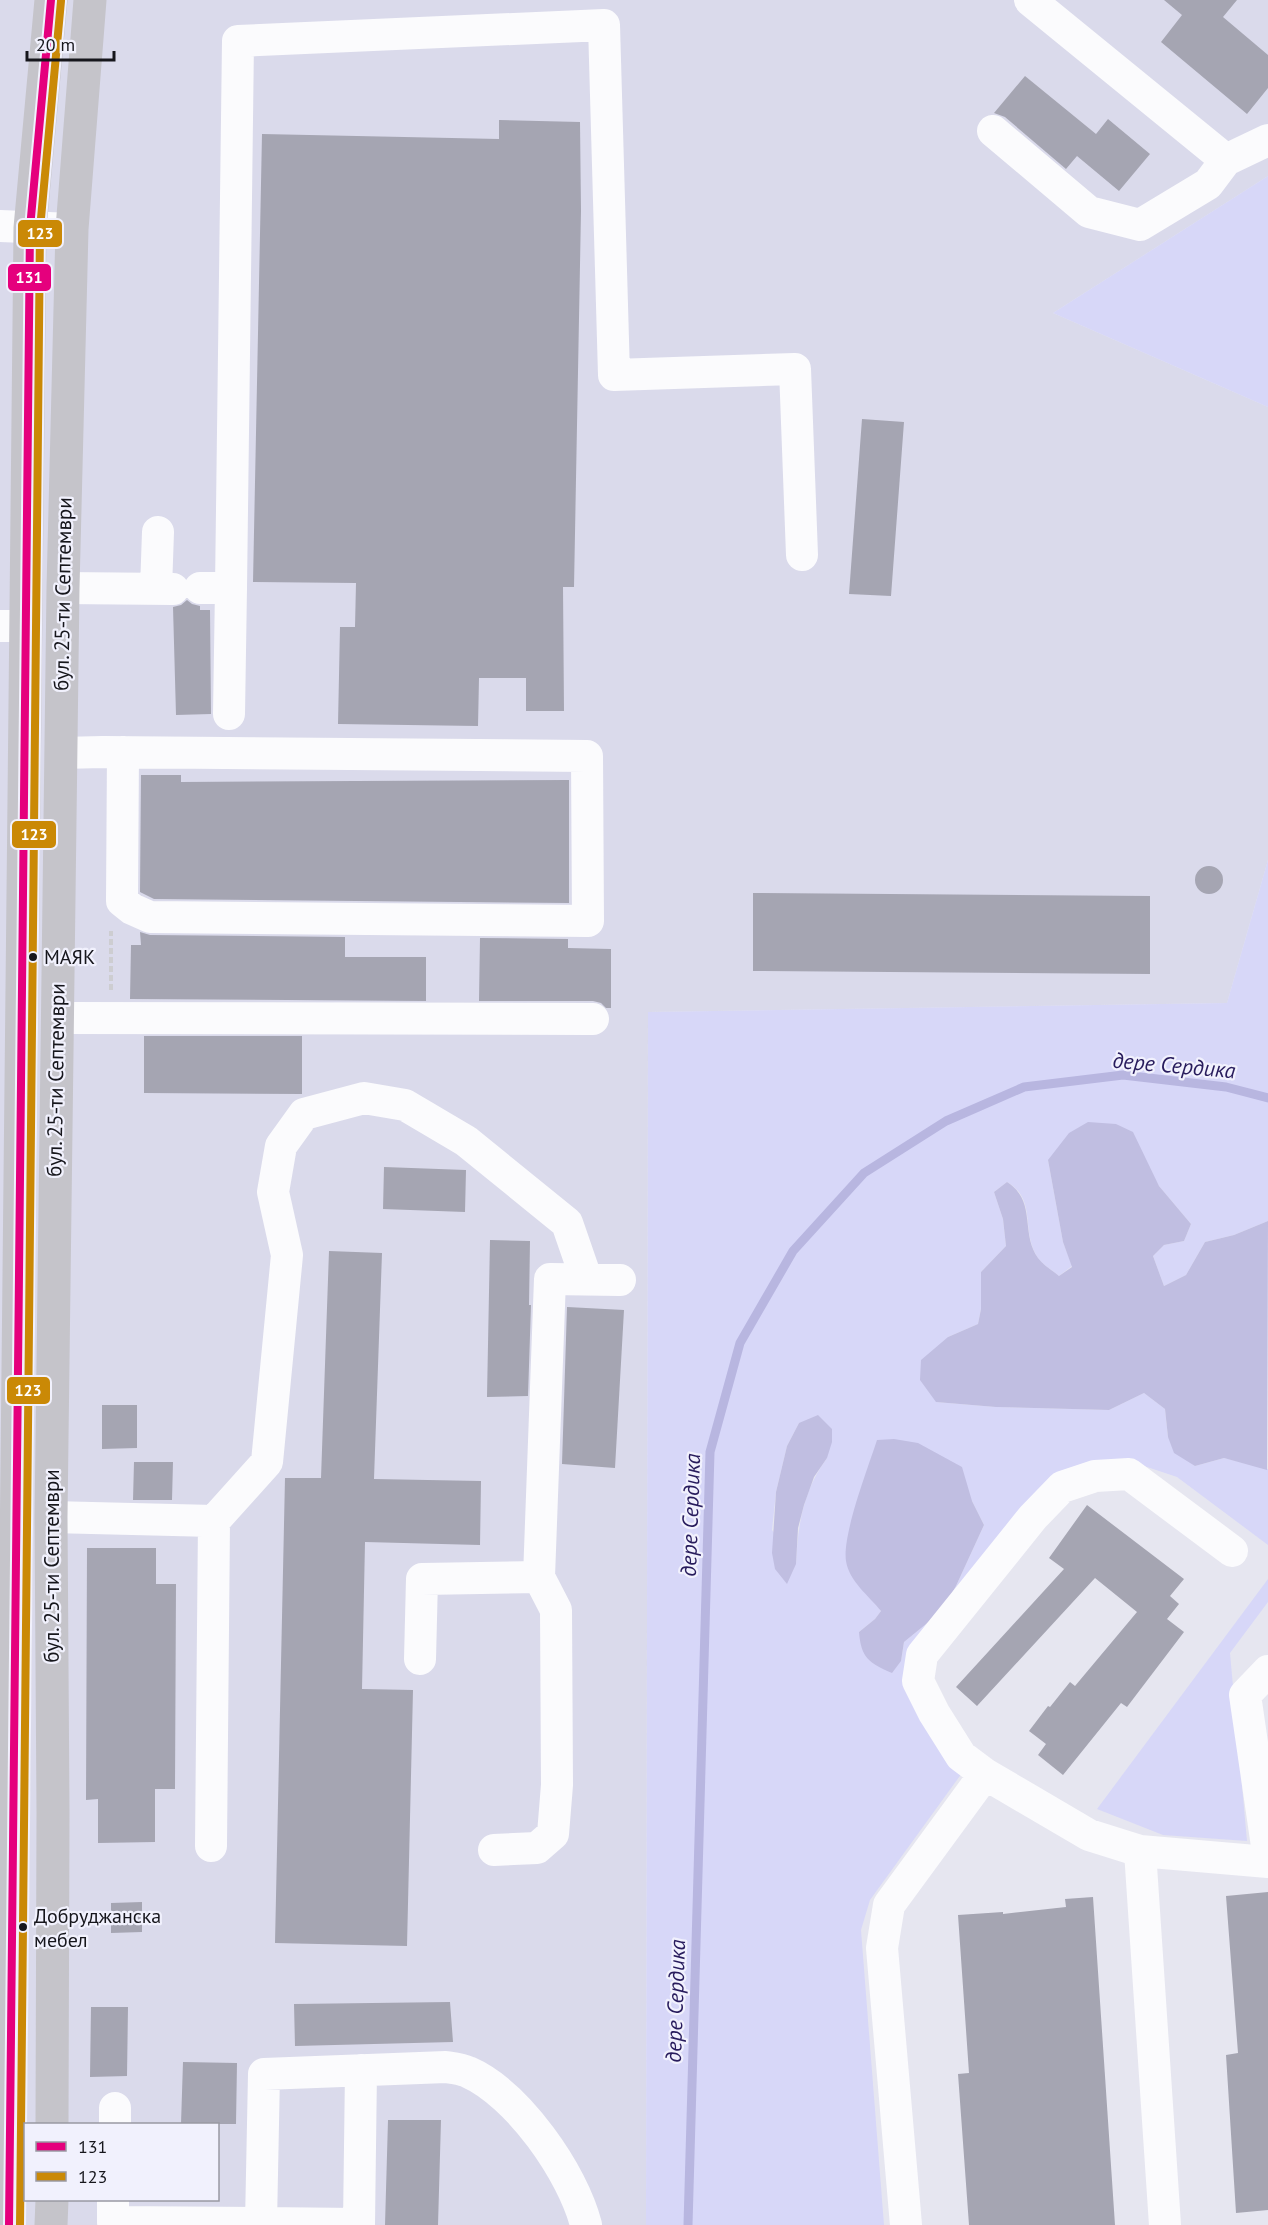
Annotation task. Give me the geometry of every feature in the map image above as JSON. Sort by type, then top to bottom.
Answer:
[{"type":"main road","name":"бул. 25-ти Септември","points":[[9,2225],[10,1117],[15,227],[51,0]]},
{"type":"main road","name":"бул. 25-ти Септември","points":[[52,2123],[51,1517],[63,588],[72,230],[90,0]]},
{"type":"main road","points":[[51,2225],[52,2201]]},
{"type":"street","points":[[1030,0],[1226,160]]},
{"type":"street","points":[[229,714],[238,41],[604,25],[614,375],[795,369],[802,555]]},
{"type":"street","points":[[993,131],[1089,212],[1140,225],[1208,184],[1226,160],[1268,140]]},
{"type":"street","points":[[15,227],[72,230]]},
{"type":"street","points":[[158,532],[176,588]]},
{"type":"street","points":[[63,588],[231,588]]},
{"type":"street","points":[[61,753],[123,752],[587,756],[588,921],[150,917],[132,909],[122,901],[123,752]]},
{"type":"street","points":[[57,1017],[592,1019]]},
{"type":"street","points":[[211,1846],[214,1521],[267,1462],[287,1255],[273,1192],[281,1146],[304,1114],[364,1098],[405,1105],[466,1141],[567,1222],[586,1278]]},
{"type":"street","points":[[494,1850],[537,1848],[553,1834],[557,1785],[556,1610],[539,1577],[550,1279],[620,1280]]},
{"type":"street","points":[[1232,1551],[1129,1474],[1095,1476],[1062,1487],[1033,1517],[922,1655],[918,1681],[934,1713],[961,1756],[985,1774],[1089,1835],[1140,1851],[1268,1862]]},
{"type":"street","points":[[51,1517],[214,1521]]},
{"type":"street","points":[[420,1659],[422,1579],[539,1577]]},
{"type":"street","points":[[1268,1671],[1245,1695],[1268,1853]]},
{"type":"street","points":[[906,2225],[882,1948],[889,1905],[985,1774]]},
{"type":"street","points":[[1140,1851],[1165,2225]]},
{"type":"street","points":[[261,2223],[264,2074],[446,2067],[467,2071],[491,2085],[523,2115],[556,2159],[583,2212],[586,2225]]},
{"type":"street","points":[[113,2201],[113,2222],[359,2224],[361,2070]]},
{"type":"path","points":[[111,941],[111,996]]},
{"type":"shaded area","points":[[0,0],[1268,0],[1268,176],[1053,313],[1268,407],[1268,860],[1227,1003],[648,1012],[646,2225],[0,2225]]},
{"type":"shaded area","points":[[1268,176],[1268,407],[1053,313]]},
{"type":"shaded area","points":[[1268,860],[1268,1221],[1234,1235],[1205,1242],[1186,1275],[1164,1286],[1153,1256],[1164,1245],[1184,1241],[1191,1224],[1159,1186],[1148,1167],[1048,1160],[1063,1242],[1072,1266],[1059,1276],[1038,1258],[1030,1238],[1026,1207],[1016,1189],[1007,1182],[994,1192],[1003,1219],[1006,1246],[981,1272],[981,1309],[978,1324],[948,1337],[936,1402],[996,1407],[1109,1410],[1144,1393],[1165,1409],[1168,1437],[1195,1466],[1224,1458],[1268,1469],[1268,1545],[1177,1477],[1138,1464],[1103,1463],[911,1660],[962,1773],[870,1900],[861,1930],[884,2225],[646,2225],[648,1012],[1227,1003]],"holes":[[[799,1423],[827,1458],[812,1483],[803,1508],[796,1564],[772,1530],[776,1492],[787,1446]],[[972,1501],[984,1525],[942,1611],[904,1642],[901,1661],[859,1632],[881,1611],[870,1597]]]},
{"type":"shaded area","points":[[1088,1122],[1116,1124],[1133,1132],[1159,1186],[1191,1224],[1184,1241],[1164,1245],[1153,1256],[1164,1286],[1186,1275],[1205,1242],[1234,1235],[1268,1221],[1267,1470],[1224,1458],[1195,1466],[1174,1453],[1168,1437],[1165,1409],[1144,1393],[1109,1410],[996,1407],[936,1402],[920,1380],[921,1360],[948,1337],[978,1324],[981,1309],[981,1272],[1006,1246],[1003,1219],[994,1192],[1007,1182],[1022,1198],[1030,1238],[1038,1258],[1059,1276],[1072,1267],[1063,1242],[1048,1160],[1069,1133]]},
{"type":"shaded area","points":[[818,1415],[832,1429],[832,1442],[827,1458],[814,1477],[804,1505],[798,1528],[796,1564],[787,1584],[775,1569],[772,1553],[776,1492],[787,1446],[799,1423]]},
{"type":"shaded area","points":[[894,1439],[918,1443],[962,1467],[972,1501],[984,1525],[942,1611],[904,1642],[901,1661],[892,1673],[877,1666],[864,1654],[859,1632],[881,1611],[851,1575],[846,1561],[846,1549],[857,1501],[877,1440]]},
{"type":"shaded area","points":[[1268,1579],[1268,1602],[1230,1653],[1247,1841],[1163,1835],[1097,1809]]},
{"type":"building","points":[[1164,0],[1237,0],[1223,17],[1268,55],[1268,88],[1247,114],[1161,42],[1182,15]]},
{"type":"building","points":[[1025,76],[1096,134],[1108,119],[1150,154],[1119,191],[1077,156],[1066,169],[1005,117],[994,113]]},
{"type":"building","points":[[499,120],[580,122],[581,211],[574,587],[563,587],[564,711],[526,711],[526,678],[479,678],[478,726],[338,724],[340,627],[355,627],[356,583],[253,582],[262,134],[499,139]]},
{"type":"building","points":[[862,419],[904,422],[891,596],[849,594]]},
{"type":"building","points":[[187,600],[200,606],[200,610],[210,610],[211,714],[176,715],[173,607]]},
{"type":"building","points":[[141,775],[181,775],[181,782],[569,780],[569,903],[154,899],[140,892]]},
{"type":"building","points":[[1209,866],[1219,870],[1223,880],[1219,890],[1209,894],[1199,890],[1195,880],[1199,870]]},
{"type":"building","points":[[753,893],[1150,896],[1150,974],[753,971]]},
{"type":"building","points":[[140,932],[150,935],[345,937],[345,957],[426,957],[426,1001],[130,999],[131,945],[141,945]]},
{"type":"building","points":[[480,938],[568,939],[568,948],[611,949],[611,1008],[606,1008],[601,1003],[593,1001],[479,1001]]},
{"type":"building","points":[[144,1036],[302,1036],[302,1094],[144,1093]]},
{"type":"building","points":[[384,1167],[466,1170],[465,1212],[383,1209]]},
{"type":"building","points":[[490,1240],[530,1241],[529,1305],[531,1305],[528,1396],[487,1397]]},
{"type":"building","points":[[329,1251],[382,1253],[374,1479],[481,1481],[480,1545],[365,1542],[362,1689],[413,1690],[407,1946],[275,1943],[285,1478],[321,1478]]},
{"type":"building","points":[[567,1307],[624,1310],[615,1468],[562,1464]]},
{"type":"building","points":[[102,1405],[137,1405],[137,1448],[102,1449]]},
{"type":"building","points":[[134,1462],[173,1462],[172,1500],[133,1500]]},
{"type":"building","points":[[1087,1505],[1184,1579],[1170,1596],[1179,1604],[1167,1619],[1184,1632],[1127,1707],[1121,1703],[1063,1775],[1038,1755],[1046,1744],[1029,1731],[1070,1682],[1075,1686],[1137,1612],[1095,1578],[977,1706],[956,1687],[1064,1569],[1049,1558]]},
{"type":"building","points":[[87,1548],[156,1548],[156,1584],[176,1584],[175,1789],[155,1789],[155,1842],[98,1843],[98,1799],[86,1800]]},
{"type":"building","points":[[1268,1892],[1268,2210],[1236,2213],[1226,2055],[1238,2053],[1226,1896]]},
{"type":"building","points":[[1093,1897],[1115,2225],[969,2225],[958,2074],[969,2073],[958,1915],[1003,1912],[1003,1914],[1066,1907],[1065,1899]]},
{"type":"building","points":[[142,1902],[142,1932],[111,1933],[111,1903]]},
{"type":"building","points":[[450,2002],[453,2042],[295,2046],[294,2004]]},
{"type":"building","points":[[91,2007],[128,2007],[127,2076],[90,2077]]},
{"type":"building","points":[[183,2062],[237,2063],[236,2124],[181,2123]]},
{"type":"building","points":[[388,2120],[441,2120],[438,2225],[385,2225]]},
{"type":"waterway","name":"дере Сердика","points":[[688,2225],[710,1452],[740,1343],[793,1251],[864,1173],[946,1121],[1024,1087],[1123,1075],[1226,1087],[1268,1098]]},
{"type":"transit line","name":"131","points":[[9,2225],[30,228],[51,0]]},
{"type":"transit line","name":"123","points":[[20,2225],[40,229],[61,1]]},
{"type":"place","name":"МАЯК","points":[[33,957]]},
{"type":"place","name":"Добруджанска мебел","points":[[23,1927]]}]
